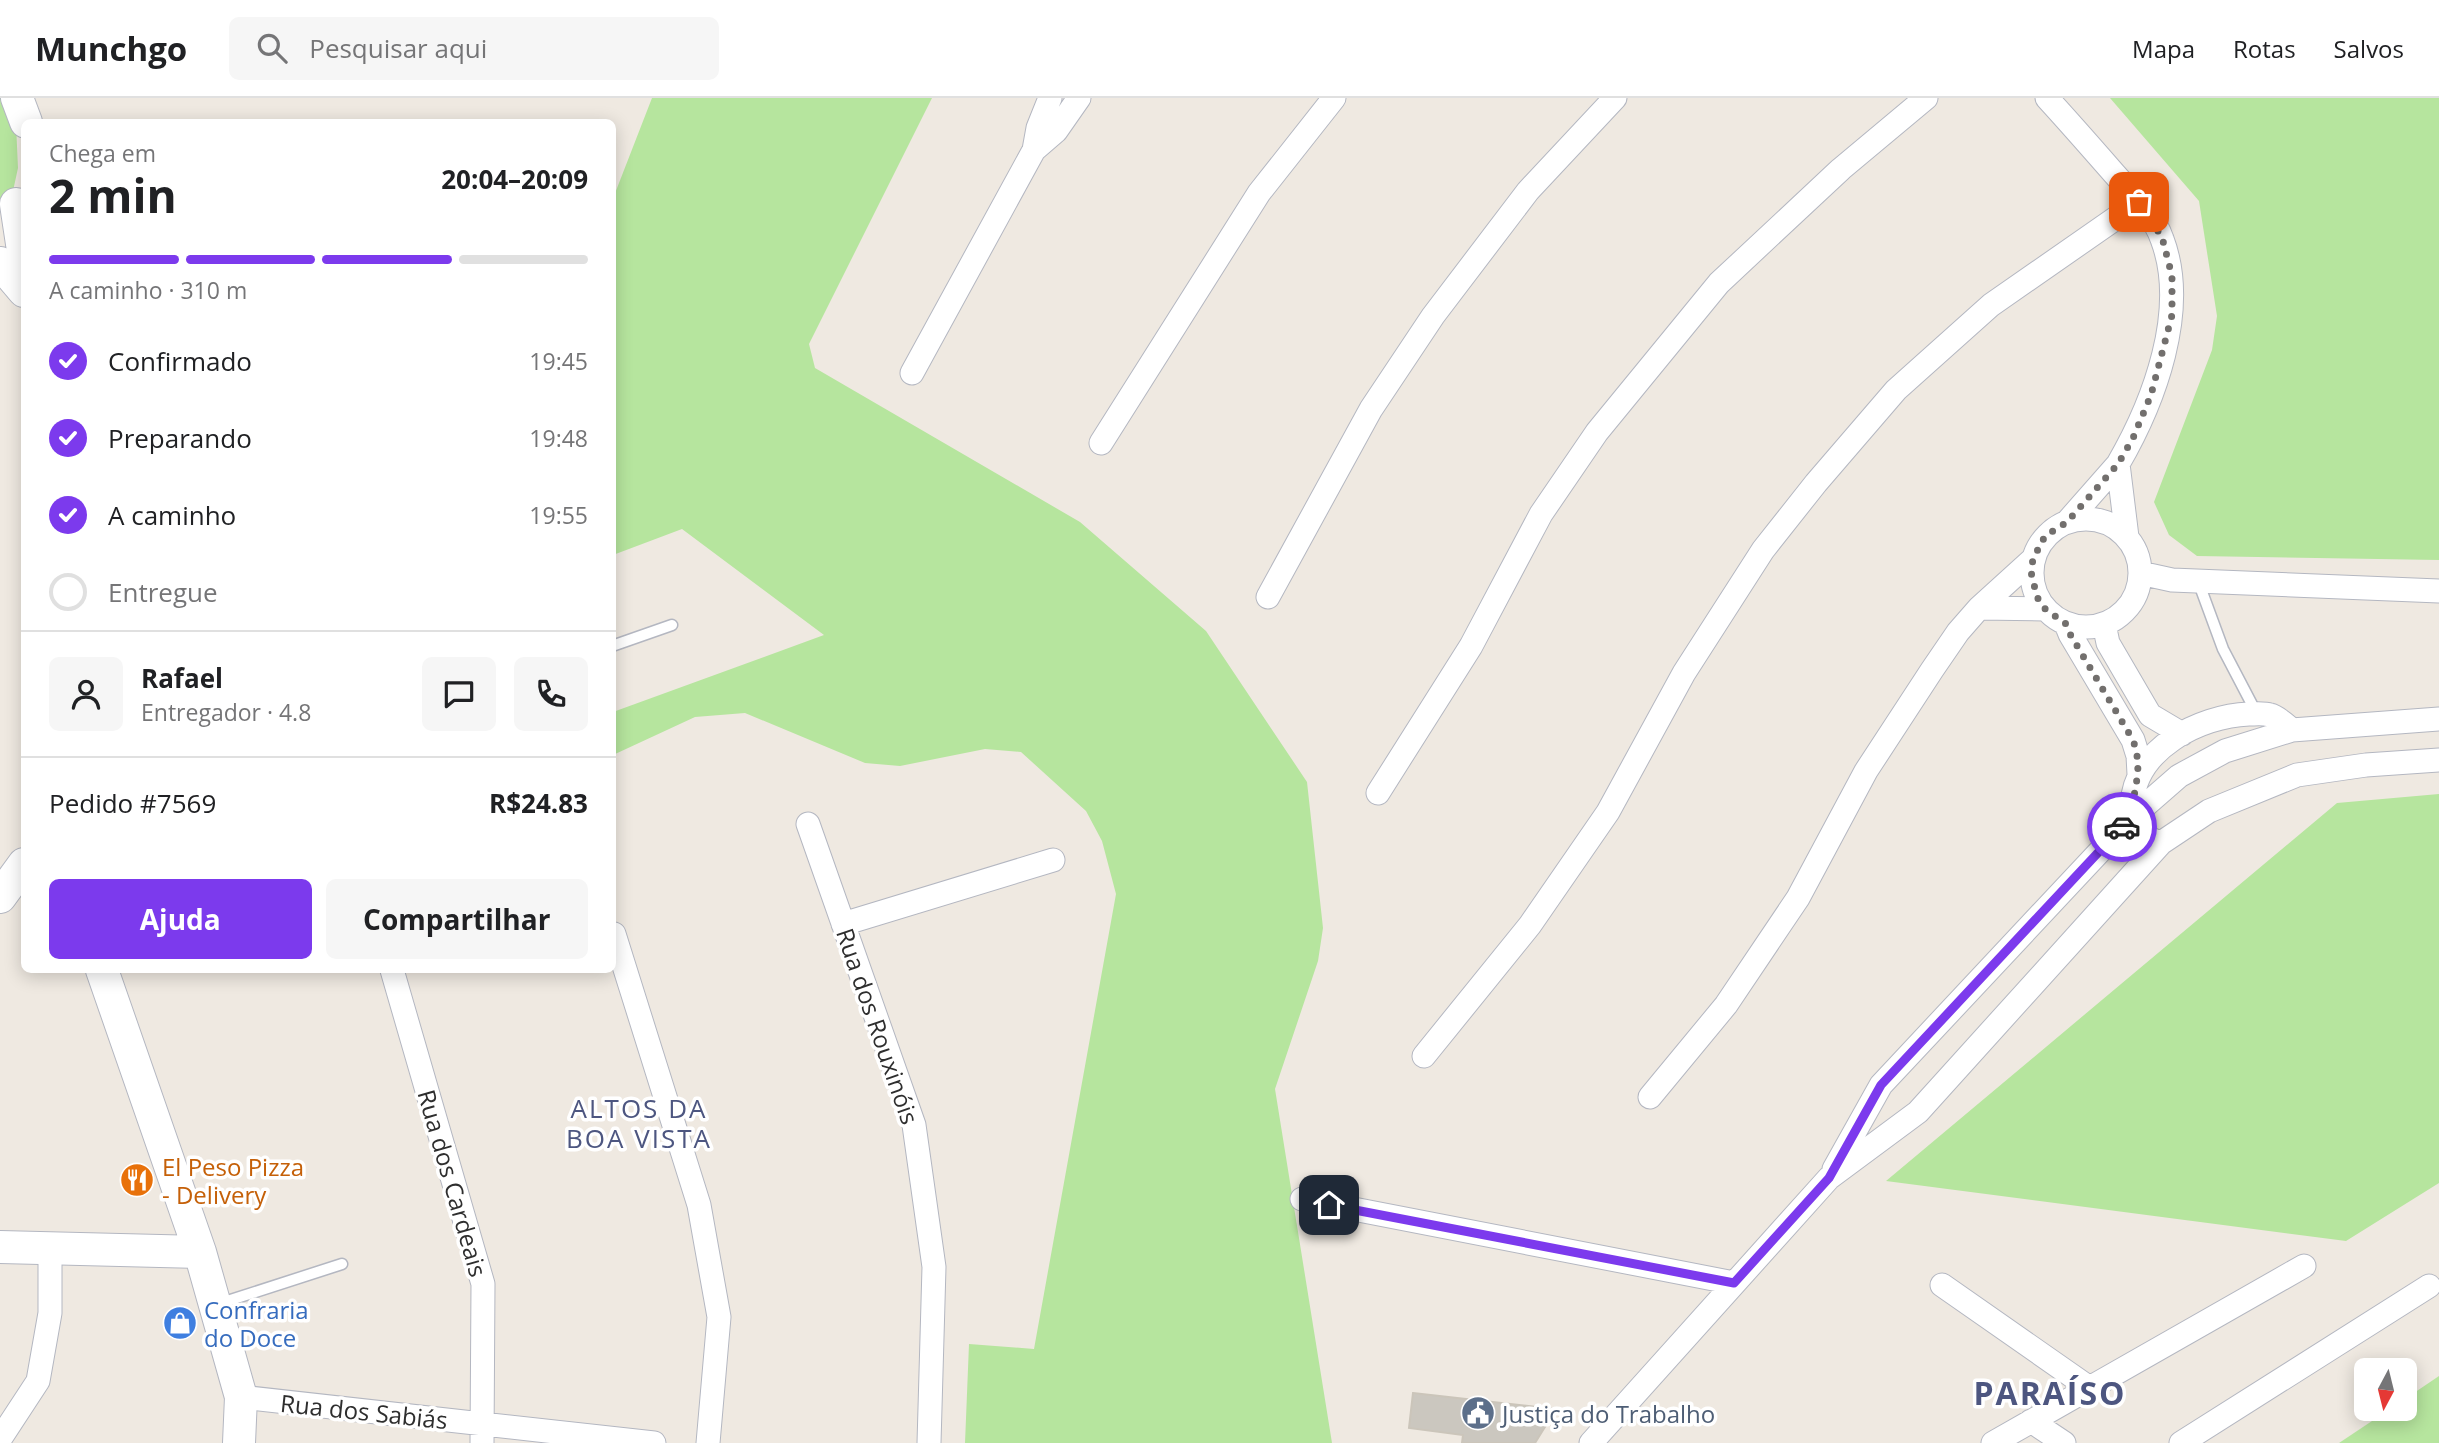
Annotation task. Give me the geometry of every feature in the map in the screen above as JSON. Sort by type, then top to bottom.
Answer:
[{"type":"main road","points":[[17,98],[25,119]]},
{"type":"main road","points":[[14,205],[21,241]]},
{"type":"main road","points":[[0,263],[21,288]]},
{"type":"main road","points":[[0,897],[21,868]]},
{"type":"main road","points":[[103,973],[200,1252],[241,1397],[239,1443]]},
{"type":"main road","points":[[0,1247],[200,1252]]},
{"type":"street","points":[[912,373],[1034,150],[1038,128],[1050,98]]},
{"type":"street","points":[[1034,150],[1056,131],[1079,98]]},
{"type":"street","points":[[1101,443],[1259,193],[1334,98]]},
{"type":"street","points":[[1268,597],[1371,409],[1433,316],[1528,191],[1615,98]]},
{"type":"street","points":[[1378,793],[1471,646],[1541,514],[1597,432],[1719,283],[1841,169],[1926,98]]},
{"type":"street","points":[[1650,1097],[1726,1005],[1798,898],[1866,771],[1958,632],[1979,608],[2033,559],[2045,536],[2067,522],[2118,464],[2133,438],[2151,395],[2172,315],[2172,276],[2162,237],[2139,202],[2047,98]]},
{"type":"street","points":[[1424,1055],[1530,925],[1608,812],[1684,673],[1763,550],[1816,482],[1896,390],[1991,305],[2139,202]]},
{"type":"street","points":[[2033,559],[2033,585],[2044,608],[2066,624],[2092,627],[2104,624],[2126,609],[2138,586],[2140,573],[2139,561],[2127,537],[2118,464]]},
{"type":"street","points":[[2067,522],[2093,519],[2117,528],[2127,537]]},
{"type":"street","points":[[2140,573],[2160,579],[2439,591]]},
{"type":"street","points":[[1979,608],[2044,608]]},
{"type":"street","points":[[2066,624],[2133,740],[2138,756],[2139,774],[2133,791],[2132,817],[2141,833],[2161,843]]},
{"type":"street","points":[[2104,624],[2108,643],[2150,715],[2182,734]]},
{"type":"street","points":[[2139,774],[2166,745],[2182,734],[2216,719],[2271,715],[2292,730]]},
{"type":"street","points":[[1829,1178],[1881,1085],[2132,817],[2179,776],[2225,751],[2292,730],[2439,719]]},
{"type":"street","points":[[1591,1443],[1829,1178],[1918,1112],[2161,843],[2209,811],[2297,775],[2366,765],[2439,760]]},
{"type":"street","name":"Rua dos Rouxinóis","points":[[808,824],[915,1125],[934,1267],[929,1443]]},
{"type":"street","points":[[843,924],[1053,860]]},
{"type":"street","points":[[616,940],[699,1205],[719,1317],[708,1443]]},
{"type":"street","name":"Rua dos Cardeais","points":[[393,973],[483,1284],[481,1434]]},
{"type":"street","points":[[1302,1199],[1734,1283]]},
{"type":"street","points":[[0,1439],[38,1381],[50,1313],[50,1249]]},
{"type":"street","points":[[1993,1443],[2304,1266]]},
{"type":"street","points":[[1942,1285],[2088,1387]]},
{"type":"street","points":[[2181,1443],[2429,1286]]},
{"type":"street","name":"Rua dos Sabiás","points":[[241,1397],[481,1434],[654,1443]]},
{"type":"street","points":[[2031,1420],[2064,1443]]},
{"type":"lane","points":[[2198,581],[2223,649],[2257,714]]},
{"type":"lane","points":[[616,645],[672,625]]},
{"type":"lane","points":[[215,1305],[342,1264]]},
{"type":"green space","points":[[0,98],[5,98],[16,124],[18,168],[13,191],[0,205]]},
{"type":"green space","points":[[652,98],[932,98],[809,344],[815,368],[1080,522],[1206,631],[1307,782],[1323,928],[1318,961],[1275,1089],[1332,1443],[965,1443],[969,1344],[1034,1349],[1116,894],[1102,841],[1086,811],[1021,752],[985,749],[900,766],[865,763],[745,713],[695,717],[616,754],[616,711],[824,635],[682,529],[616,554],[616,191]]},
{"type":"green space","points":[[2110,98],[2439,98],[2439,560],[2197,556],[2169,535],[2154,502],[2212,350],[2217,316],[2199,201]]},
{"type":"green space","points":[[2439,794],[2439,1183],[2346,1241],[1886,1181],[2337,803]]},
{"type":"green space","points":[[2439,1376],[2439,1443],[2339,1443],[2372,1421],[2417,1421],[2417,1391]]},
{"type":"building","points":[[1413,1393],[1556,1409],[1535,1443],[1462,1443],[1463,1435],[1409,1428]]},
{"type":"way so far","points":[[2122,827],[2132,817],[2133,791],[2139,774],[2138,756],[2133,740],[2066,624],[2044,608],[2037,597],[2031,572],[2033,559],[2045,536],[2067,522],[2118,464],[2133,438],[2151,395],[2165,348],[2172,315],[2172,276],[2162,237],[2139,202]]},
{"type":"place","name":"El Peso Pizza - Delivery","points":[[137,1180]]},
{"type":"place","name":"Confraria do Doce","points":[[180,1323]]},
{"type":"place","name":"Justiça do Trabalho","points":[[1478,1413]]},
{"type":"district","name":"ALTOS DA BOA VISTA","points":[[639,1123]]},
{"type":"district","name":"PARAÍSO","points":[[2050,1392]]},
{"type":"route","points":[[1329,1205],[1734,1283],[1829,1178],[1881,1085],[2122,827]]}]
